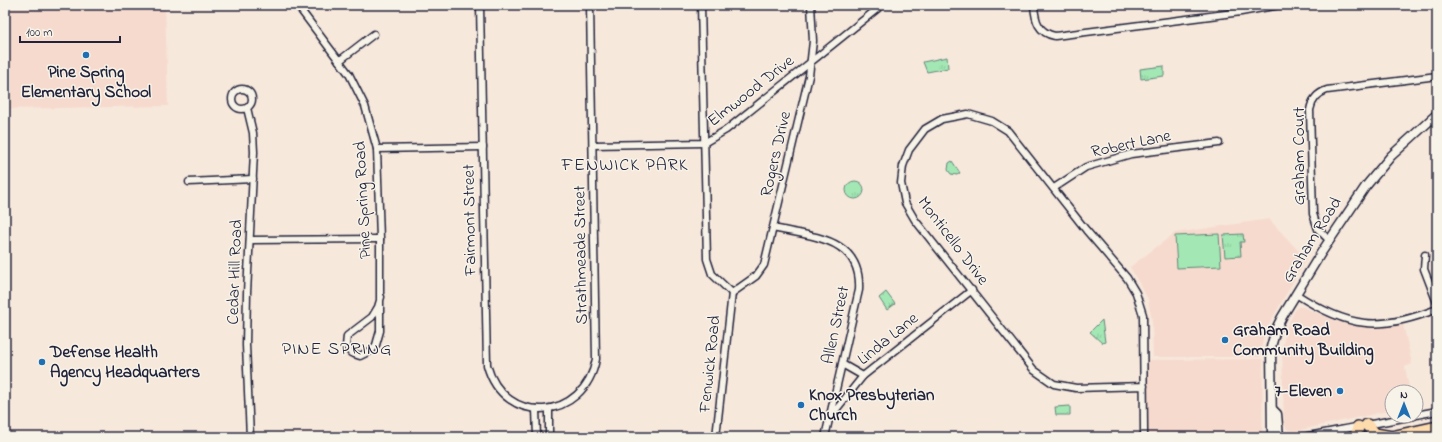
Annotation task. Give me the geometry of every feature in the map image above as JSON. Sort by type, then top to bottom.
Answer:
[{"type":"highway","points":[[1360,430],[1391,437],[1437,427]]},
{"type":"street","name":"Pine Spring Road","points":[[297,5],[349,74],[365,106],[377,149],[381,297],[380,331],[376,345],[372,350],[362,355],[351,353],[346,346],[347,336],[372,317],[378,307],[381,297]]},
{"type":"street","name":"Fairmont Street","points":[[480,5],[488,365],[492,378],[501,392],[518,404],[536,409],[548,409]]},
{"type":"street","name":"Strathmeade Street","points":[[548,409],[562,405],[579,394],[591,377],[596,359],[590,5]]},
{"type":"street","points":[[701,5],[708,264],[712,274],[732,293]]},
{"type":"street","name":"Rogers Drive","points":[[732,293],[761,271],[773,228],[811,62],[813,41],[810,5]]},
{"type":"street","name":"Elmwood Drive","points":[[593,145],[704,143],[726,130],[882,5]]},
{"type":"street","points":[[1034,5],[1036,22],[1045,33],[1055,36],[1065,36],[1241,12],[1280,5]]},
{"type":"street","points":[[340,61],[374,34]]},
{"type":"street","name":"Graham Court","points":[[1329,240],[1318,229],[1313,214],[1310,110],[1315,97],[1327,90],[1437,76]]},
{"type":"street","points":[[1309,92],[1315,97]]},
{"type":"street","name":"Cedar Hill Road","points":[[247,108],[253,133],[253,179],[246,345],[250,437]]},
{"type":"street","name":"Monticello Drive","points":[[1144,386],[1076,388],[1054,384],[1034,370],[915,220],[906,203],[901,182],[903,166],[909,150],[925,130],[942,119],[968,114],[992,121],[1008,131],[1086,230],[1127,278],[1136,293],[1143,315],[1144,386],[1144,437]]},
{"type":"street","name":"Graham Road","points":[[1272,437],[1273,410],[1270,368],[1272,340],[1282,317],[1329,240],[1357,198],[1391,156],[1437,114]]},
{"type":"street","name":"Robert Lane","points":[[1054,188],[1086,167],[1132,154],[1219,143]]},
{"type":"street","points":[[377,149],[483,147]]},
{"type":"street","points":[[189,182],[253,179]]},
{"type":"street","name":"Allen Street","points":[[773,228],[833,242],[847,252],[856,267],[860,281],[825,437]]},
{"type":"street","points":[[250,240],[380,239]]},
{"type":"street","points":[[1425,255],[1424,269],[1437,303]]},
{"type":"street","name":"Linda Lane","points":[[830,417],[863,376],[972,290]]},
{"type":"street","name":"Fenwick Road","points":[[716,437],[732,293]]},
{"type":"street","points":[[1296,294],[1330,314],[1358,322],[1389,323],[1405,320],[1437,309]]},
{"type":"street","points":[[842,364],[863,376]]},
{"type":"street","points":[[536,409],[537,437]]},
{"type":"street","points":[[548,409],[549,437]]},
{"type":"street","name":"Graham Road","points":[[1273,410],[1277,414],[1279,437]]},
{"type":"street","points":[[1424,414],[1437,411]]},
{"type":"street","points":[[1303,437],[1360,430],[1384,424]]},
{"type":"shaded area","name":"Pine Spring Elementary School","points":[[5,5],[165,5],[168,106],[5,109]]},
{"type":"shaded area","points":[[1269,219],[1306,259],[1264,333],[1260,357],[1153,357],[1152,322],[1148,299],[1130,267],[1175,233]]},
{"type":"shaded area","points":[[1298,307],[1303,307],[1336,321],[1371,327],[1403,324],[1412,364],[1405,367],[1408,384],[1384,384],[1384,412],[1296,431],[1288,430],[1284,425],[1282,349],[1286,328]]},
{"type":"shaded area","points":[[1263,359],[1262,433],[1257,436],[1243,437],[1144,437],[1143,360]]},
{"type":"green space","points":[[947,57],[948,68],[927,72],[923,62]]},
{"type":"green space","points":[[1164,66],[1164,76],[1141,79],[1140,69]]},
{"type":"green space","points":[[952,161],[960,173],[957,175],[951,174],[948,170],[949,163]]},
{"type":"green space","points":[[851,181],[859,181],[864,186],[862,197],[859,199],[851,199],[846,194],[846,186]]},
{"type":"green space","points":[[1219,234],[1221,266],[1177,268],[1175,236]]},
{"type":"green space","points":[[1243,234],[1244,242],[1240,242],[1241,256],[1225,257],[1223,235]]},
{"type":"green space","points":[[886,292],[895,304],[887,310],[879,298]]},
{"type":"green space","points":[[1102,320],[1105,342],[1102,343],[1090,332]]},
{"type":"green space","points":[[1070,406],[1070,415],[1056,415],[1055,407]]},
{"type":"place","name":"Pine Spring Elementary School","points":[[86,55]]},
{"type":"place","name":"Graham Road Community Building","points":[[1225,340]]},
{"type":"place","name":"Defense Health Agency Headquarters","points":[[42,362]]},
{"type":"place","name":"7-Eleven","points":[[1340,391]]},
{"type":"place","name":"Knox Presbyterian Church","points":[[801,405]]},
{"type":"district","name":"FENWICK PARK","points":[[625,166]]},
{"type":"district","name":"PINE SPRING","points":[[337,350]]}]
